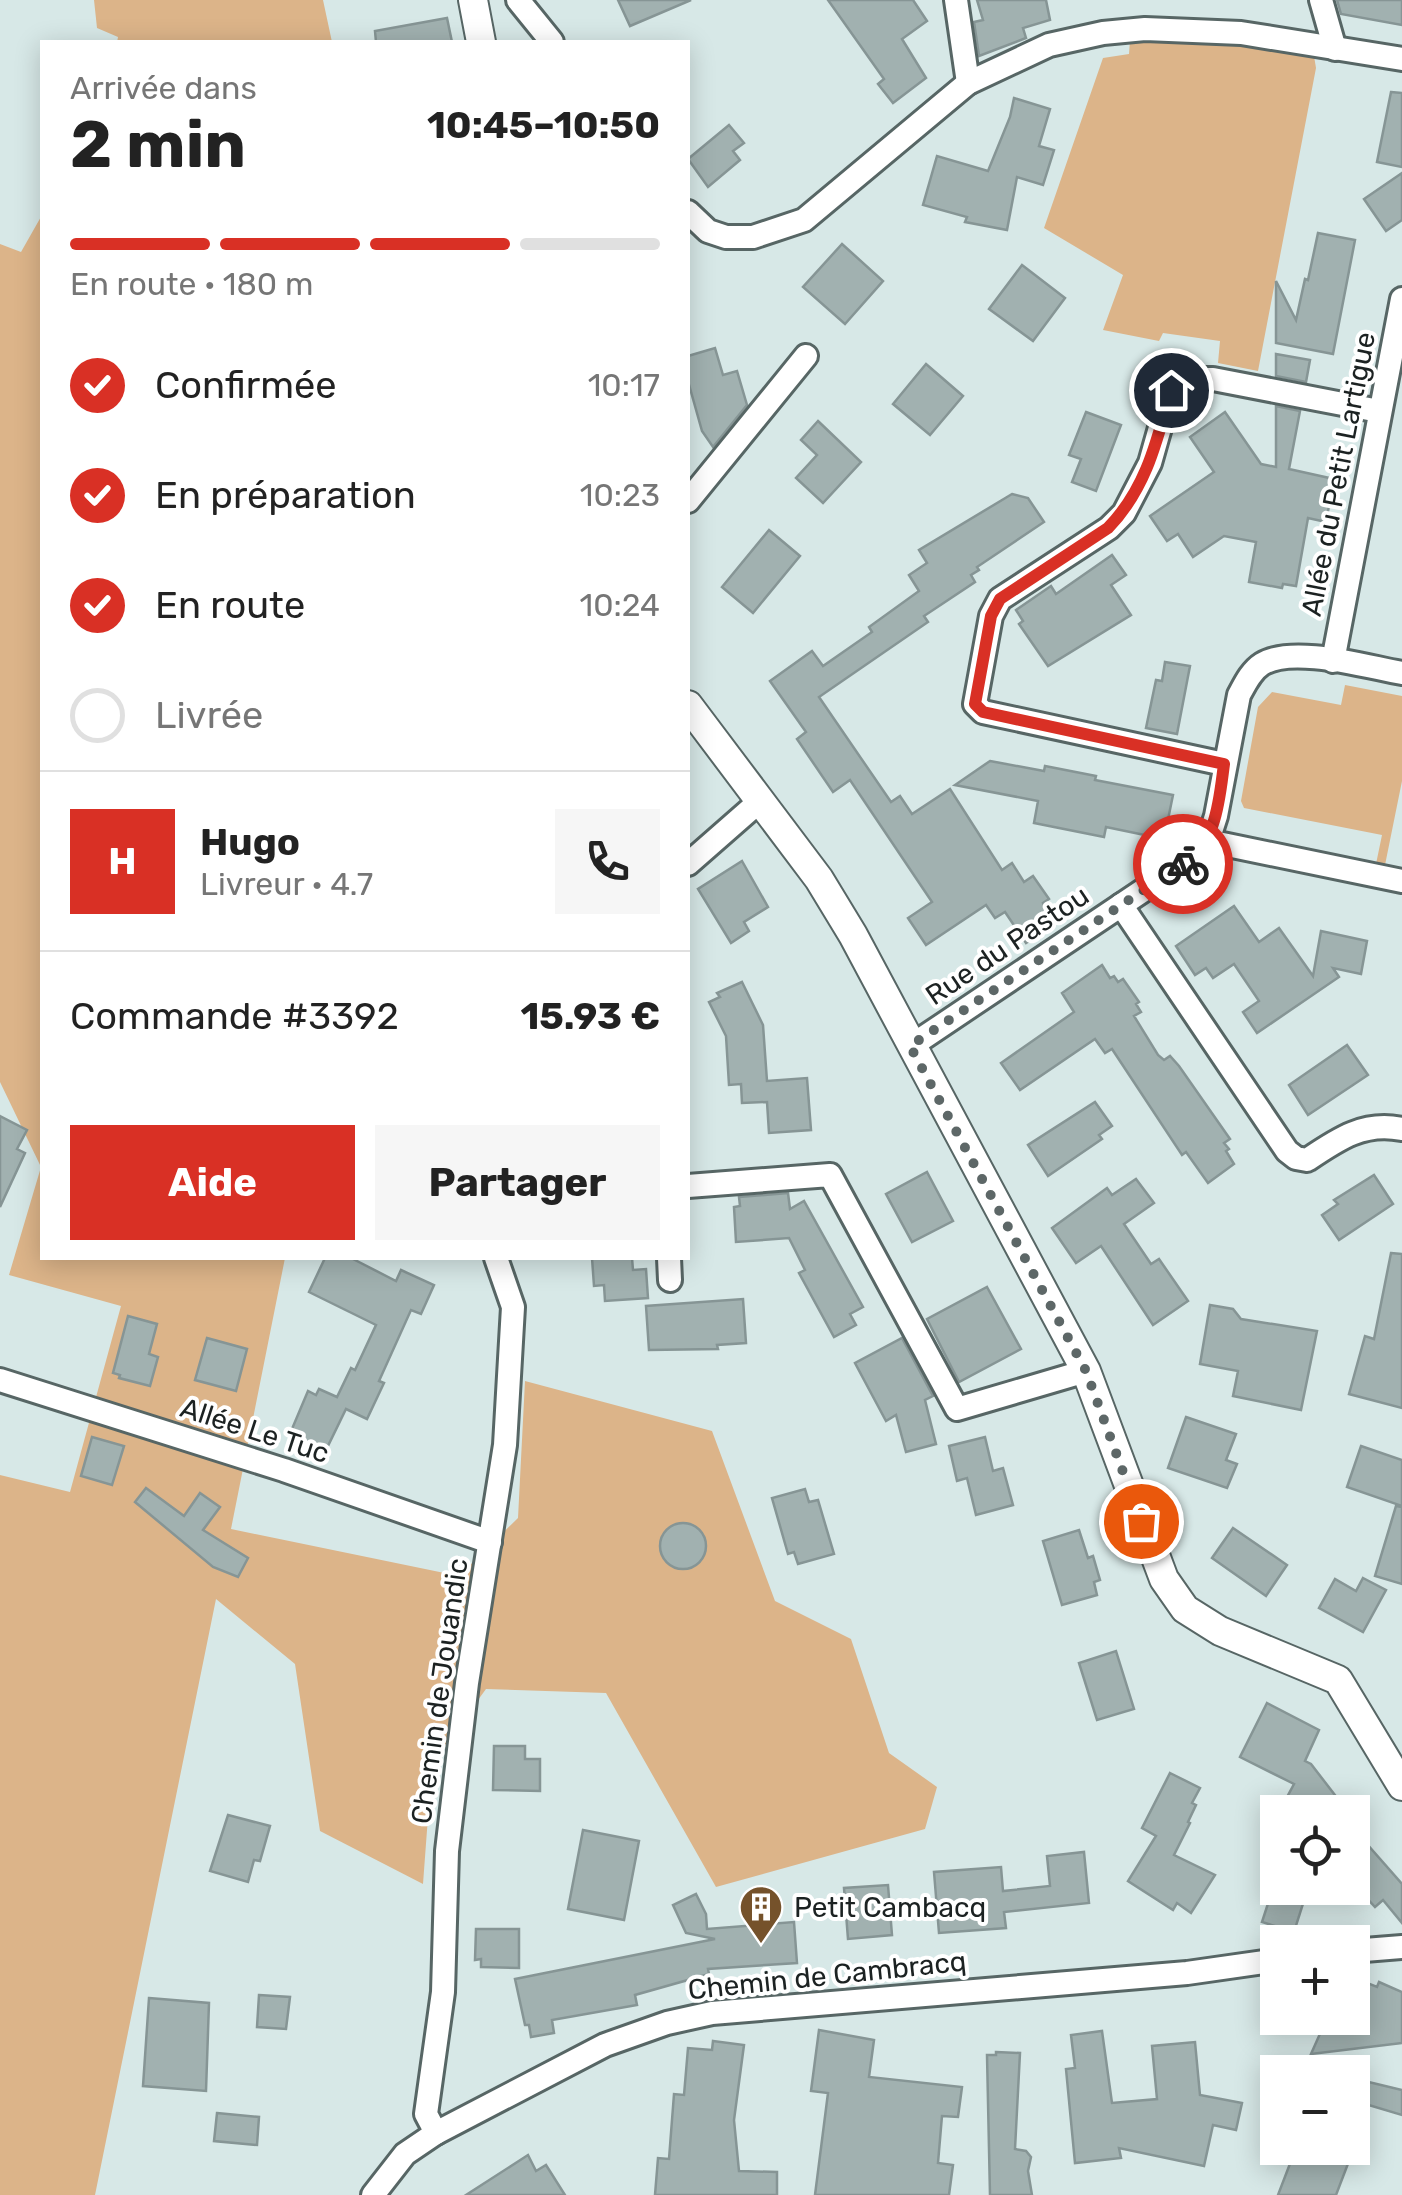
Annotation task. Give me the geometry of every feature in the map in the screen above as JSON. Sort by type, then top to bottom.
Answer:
[{"type":"street","points":[[474,0],[481,40]]},
{"type":"street","points":[[518,0],[550,40]]},
{"type":"street","points":[[956,0],[968,83]]},
{"type":"street","points":[[1321,0],[1335,48]]},
{"type":"street","points":[[690,214],[708,231],[726,237],[752,237],[804,220],[968,83],[1049,45],[1131,30],[1241,33],[1402,60]]},
{"type":"street","name":"Allée du Petit Lartigue","points":[[1333,661],[1402,298]]},
{"type":"street","points":[[690,499],[806,356]]},
{"type":"street","points":[[1224,764],[983,712],[975,704],[991,616],[1000,599],[1124,514],[1150,463],[1171,390],[1186,379],[1213,378],[1379,410]]},
{"type":"street","points":[[1398,880],[1208,841],[1239,695],[1247,679],[1263,664],[1290,656],[1402,674]]},
{"type":"street","points":[[690,708],[818,879],[853,935],[1086,1371],[1164,1578],[1185,1609],[1220,1631],[1338,1680],[1402,1786]]},
{"type":"street","points":[[690,862],[761,800]]},
{"type":"street","name":"Rue du Pastou","points":[[910,1046],[1190,859],[1208,841]]},
{"type":"street","points":[[1120,905],[1296,1158],[1307,1160],[1355,1130],[1383,1125],[1402,1129]]},
{"type":"street","points":[[690,1186],[830,1175],[957,1409],[1086,1371]]},
{"type":"street","name":"Chemin de Jouandic","points":[[436,2133],[426,2114],[442,1992],[447,1851],[467,1684],[505,1445],[513,1307],[497,1260]]},
{"type":"street","name":"Allée Le Tuc","points":[[0,1380],[284,1470],[490,1542]]},
{"type":"street","points":[[1370,1950],[1402,1947]]},
{"type":"street","name":"Chemin de Cambracq","points":[[373,2195],[405,2154],[436,2133],[606,2045],[667,2023],[712,2013],[1187,1974],[1260,1963]]},
{"type":"shaded area","points":[[94,0],[323,0],[332,40],[117,40],[97,28]]},
{"type":"shaded area","points":[[1130,40],[1246,45],[1314,56],[1316,68],[1258,371],[1218,363],[1220,341],[1163,333],[1159,341],[1103,330],[1123,275],[1044,228],[1103,58],[1129,54]]},
{"type":"shaded area","points":[[40,219],[40,1165],[0,1082],[0,244],[21,252]]},
{"type":"shaded area","points":[[1345,685],[1402,696],[1402,781],[1385,865],[1376,864],[1382,835],[1244,808],[1241,801],[1258,707],[1272,692],[1341,705]]},
{"type":"shaded area","points":[[40,1170],[40,1260],[285,1260],[231,1529],[459,1576],[518,1518],[525,1381],[712,1431],[775,1601],[851,1639],[889,1753],[937,1787],[925,1829],[716,1887],[606,1693],[486,1689],[432,1763],[423,1884],[320,1831],[295,1664],[216,1599],[95,2195],[0,2195],[0,1475],[70,1492],[121,1306],[9,1275]]},
{"type":"building","points":[[618,0],[691,0],[630,26]]},
{"type":"building","points":[[828,0],[913,0],[927,21],[902,39],[926,78],[893,103],[878,84],[884,79]]},
{"type":"building","points":[[977,0],[1046,0],[1050,20],[1023,28],[1026,38],[979,56],[974,22],[983,20]]},
{"type":"building","points":[[1337,0],[1402,0],[1402,25],[1341,14]]},
{"type":"building","points":[[447,18],[452,40],[376,40],[375,31]]},
{"type":"building","points":[[1391,92],[1402,93],[1402,167],[1377,162]]},
{"type":"building","points":[[1014,98],[1050,109],[1039,146],[1054,150],[1043,185],[1017,177],[1007,230],[965,222],[967,217],[923,205],[937,156],[988,171]]},
{"type":"building","points":[[729,125],[744,143],[733,151],[740,160],[708,187],[690,157]]},
{"type":"building","points":[[1402,173],[1402,220],[1386,231],[1364,199]]},
{"type":"building","points":[[1318,233],[1355,240],[1333,354],[1276,343],[1276,281],[1296,320]]},
{"type":"building","points":[[842,244],[883,281],[845,324],[803,287]]},
{"type":"building","points":[[1022,265],[1065,298],[1033,341],[989,309]]},
{"type":"building","points":[[715,348],[723,375],[737,371],[747,405],[713,447],[702,431],[690,388],[690,355]]},
{"type":"building","points":[[1276,354],[1310,360],[1306,382],[1276,376]]},
{"type":"building","points":[[926,364],[963,396],[930,435],[893,404]]},
{"type":"building","points":[[1276,406],[1300,411],[1289,469],[1334,479],[1326,522],[1308,518],[1296,586],[1283,584],[1282,588],[1249,582],[1256,542],[1224,536],[1193,557],[1178,534],[1167,541],[1150,516],[1214,472],[1190,437],[1225,412],[1261,464],[1276,467]]},
{"type":"building","points":[[1086,412],[1121,425],[1096,491],[1072,482],[1081,459],[1069,455]]},
{"type":"building","points":[[818,421],[861,462],[823,503],[796,478],[817,455],[801,440]]},
{"type":"building","points":[[1012,494],[1028,498],[1044,522],[977,567],[979,570],[971,575],[975,582],[924,616],[928,622],[819,697],[891,802],[900,796],[912,814],[950,789],[1002,870],[1012,863],[1024,882],[1033,876],[1049,899],[1043,903],[1053,925],[1026,943],[1005,912],[995,918],[986,905],[926,945],[908,918],[932,902],[850,780],[833,792],[797,739],[806,732],[770,681],[812,651],[823,666],[872,632],[869,627],[919,591],[909,575],[927,563],[919,550]]},
{"type":"building","points":[[769,530],[800,556],[753,613],[722,587]]},
{"type":"building","points":[[1112,555],[1126,575],[1111,585],[1131,615],[1048,666],[1019,624],[1023,621],[1016,610],[1051,586],[1056,594]]},
{"type":"building","points":[[1165,662],[1190,666],[1177,734],[1146,728],[1156,680],[1162,681]]},
{"type":"building","points":[[990,761],[1044,771],[1045,766],[1173,795],[1164,839],[1106,827],[1104,837],[1034,823],[1038,801],[955,785]]},
{"type":"building","points":[[742,861],[768,907],[744,922],[749,931],[731,943],[698,889]]},
{"type":"building","points":[[1234,906],[1259,942],[1279,928],[1313,976],[1321,931],[1367,941],[1361,974],[1333,968],[1339,977],[1257,1033],[1243,1012],[1259,1001],[1234,964],[1213,978],[1206,968],[1195,975],[1176,946]]},
{"type":"building","points":[[1102,965],[1110,978],[1114,976],[1118,982],[1123,979],[1139,1002],[1136,1004],[1141,1012],[1134,1016],[1158,1055],[1164,1060],[1170,1056],[1179,1066],[1230,1139],[1224,1143],[1234,1164],[1208,1183],[1186,1152],[1182,1155],[1112,1049],[1105,1053],[1095,1039],[1020,1090],[1001,1063],[1074,1012],[1062,993]]},
{"type":"building","points":[[742,982],[763,1025],[767,1081],[807,1078],[811,1130],[769,1133],[767,1102],[742,1103],[741,1084],[729,1085],[726,1036],[709,1002],[720,997],[717,993]]},
{"type":"building","points":[[1347,1045],[1368,1075],[1308,1115],[1289,1085]]},
{"type":"building","points":[[1095,1102],[1112,1126],[1099,1135],[1102,1139],[1048,1176],[1028,1145]]},
{"type":"building","points":[[0,1116],[27,1130],[17,1149],[25,1153],[0,1207]]},
{"type":"building","points":[[927,1172],[953,1221],[912,1242],[886,1194]]},
{"type":"building","points":[[1374,1175],[1393,1204],[1339,1240],[1322,1215],[1338,1204],[1334,1200]]},
{"type":"building","points":[[1136,1179],[1154,1203],[1124,1224],[1151,1264],[1159,1259],[1188,1301],[1153,1325],[1101,1246],[1076,1263],[1052,1228],[1107,1188],[1112,1195]]},
{"type":"building","points":[[788,1193],[790,1209],[804,1201],[863,1307],[850,1314],[856,1325],[834,1337],[799,1273],[805,1270],[789,1238],[736,1242],[734,1207],[740,1206],[739,1197]]},
{"type":"building","points":[[1391,1253],[1402,1254],[1402,1408],[1349,1394],[1365,1336],[1374,1339]]},
{"type":"building","points":[[324,1260],[355,1260],[396,1281],[401,1270],[434,1285],[421,1314],[411,1310],[379,1381],[384,1383],[367,1419],[346,1409],[325,1452],[289,1436],[308,1391],[316,1395],[319,1389],[337,1397],[376,1325],[309,1292]]},
{"type":"building","points":[[592,1260],[632,1260],[633,1270],[646,1269],[648,1298],[605,1301],[604,1285],[594,1286]]},
{"type":"building","points":[[987,1287],[1021,1349],[959,1382],[927,1319]]},
{"type":"building","points":[[743,1299],[746,1343],[717,1345],[718,1349],[649,1350],[646,1306]]},
{"type":"building","points":[[1210,1305],[1233,1309],[1241,1319],[1317,1331],[1301,1410],[1233,1396],[1238,1371],[1200,1364]]},
{"type":"building","points":[[128,1316],[157,1324],[149,1354],[158,1357],[150,1386],[113,1373]]},
{"type":"building","points":[[207,1338],[247,1349],[236,1391],[195,1380]]},
{"type":"building","points":[[902,1338],[933,1396],[925,1400],[936,1444],[906,1452],[896,1415],[886,1421],[855,1363]]},
{"type":"building","points":[[1186,1417],[1236,1434],[1226,1460],[1237,1464],[1227,1488],[1168,1468]]},
{"type":"building","points":[[92,1437],[124,1446],[112,1485],[81,1476]]},
{"type":"building","points":[[985,1437],[993,1471],[1003,1468],[1013,1505],[976,1515],[967,1478],[957,1481],[949,1446]]},
{"type":"building","points":[[1361,1446],[1402,1460],[1402,1506],[1347,1487]]},
{"type":"building","points":[[146,1488],[184,1516],[200,1493],[220,1507],[203,1530],[248,1558],[238,1577],[213,1567],[135,1502]]},
{"type":"building","points":[[805,1489],[809,1502],[818,1500],[834,1554],[798,1564],[794,1552],[788,1554],[772,1498]]},
{"type":"building","points":[[1396,1506],[1402,1507],[1402,1584],[1375,1576]]},
{"type":"building","points":[[683,1523],[700,1529],[706,1546],[700,1563],[683,1569],[666,1563],[660,1546],[666,1529]]},
{"type":"building","points":[[1233,1528],[1287,1565],[1266,1596],[1212,1558]]},
{"type":"building","points":[[1079,1530],[1100,1580],[1094,1582],[1097,1595],[1062,1605],[1043,1541]]},
{"type":"building","points":[[1363,1578],[1386,1590],[1363,1632],[1319,1608],[1335,1579],[1356,1591]]},
{"type":"building","points":[[1116,1651],[1134,1709],[1097,1720],[1079,1663]]},
{"type":"building","points":[[1267,1703],[1319,1730],[1305,1761],[1335,1795],[1288,1795],[1294,1784],[1240,1757]]},
{"type":"building","points":[[494,1746],[525,1746],[525,1759],[540,1759],[540,1791],[493,1790]]},
{"type":"building","points":[[1170,1773],[1200,1788],[1192,1803],[1196,1805],[1190,1823],[1174,1855],[1215,1875],[1191,1913],[1177,1903],[1173,1910],[1128,1881],[1156,1836],[1142,1828]]},
{"type":"building","points":[[228,1815],[270,1826],[260,1861],[254,1860],[248,1882],[210,1871]]},
{"type":"building","points":[[583,1830],[639,1841],[624,1920],[568,1909]]},
{"type":"building","points":[[1370,1848],[1402,1884],[1402,1923],[1383,1900],[1375,1907],[1370,1902]]},
{"type":"building","points":[[1084,1852],[1089,1903],[1004,1912],[1006,1928],[939,1933],[934,1872],[1001,1867],[1003,1891],[1050,1886],[1047,1856]]},
{"type":"building","points":[[888,1885],[892,1935],[848,1939],[844,1888]]},
{"type":"building","points":[[696,1894],[706,1914],[707,1929],[794,1922],[797,1963],[708,1969],[709,1974],[635,1995],[637,2005],[552,2020],[554,2033],[531,2037],[515,1979],[715,1939],[686,1933],[673,1905]]},
{"type":"building","points":[[1268,1905],[1303,1905],[1296,1925],[1262,1922]]},
{"type":"building","points":[[476,1929],[519,1929],[519,1968],[481,1967],[481,1959],[475,1960]]},
{"type":"building","points":[[1379,1982],[1402,1992],[1402,2043],[1311,2054],[1319,2035],[1370,2035],[1370,1984],[1377,1987]]},
{"type":"building","points":[[259,1995],[290,1997],[286,2029],[257,2027]]},
{"type":"building","points":[[149,1998],[209,2003],[206,2091],[143,2086]]},
{"type":"building","points":[[819,2030],[874,2040],[869,2077],[962,2087],[958,2117],[942,2116],[938,2163],[953,2165],[949,2195],[815,2195],[828,2093],[811,2091]]},
{"type":"building","points":[[1102,2031],[1112,2103],[1157,2099],[1152,2046],[1195,2042],[1200,2095],[1242,2103],[1236,2130],[1213,2125],[1204,2166],[1119,2148],[1121,2158],[1075,2163],[1066,2069],[1075,2068],[1071,2035]]},
{"type":"building","points":[[713,2041],[744,2045],[734,2120],[739,2171],[777,2172],[777,2195],[655,2195],[658,2158],[669,2159],[674,2094],[684,2095],[688,2048],[712,2050]]},
{"type":"building","points":[[1020,2053],[1015,2149],[1026,2151],[1031,2157],[1028,2171],[1032,2195],[990,2195],[987,2055]]},
{"type":"building","points":[[1370,2082],[1402,2090],[1402,2115],[1370,2105]]},
{"type":"building","points":[[217,2113],[259,2117],[257,2145],[214,2141]]},
{"type":"building","points":[[528,2155],[536,2171],[546,2165],[565,2195],[466,2195]]},
{"type":"building","points":[[1289,2165],[1347,2165],[1336,2195],[1278,2195]]},
{"type":"way so far","points":[[1141,1521],[1086,1371],[910,1046],[1183,864]]},
{"type":"place","name":"Petit Cambacq","points":[[761,1945]]},
{"type":"route","points":[[1171,390],[1150,463],[1124,514],[1000,599],[991,616],[975,704],[983,712],[1224,764],[1208,841],[1183,864]]}]
